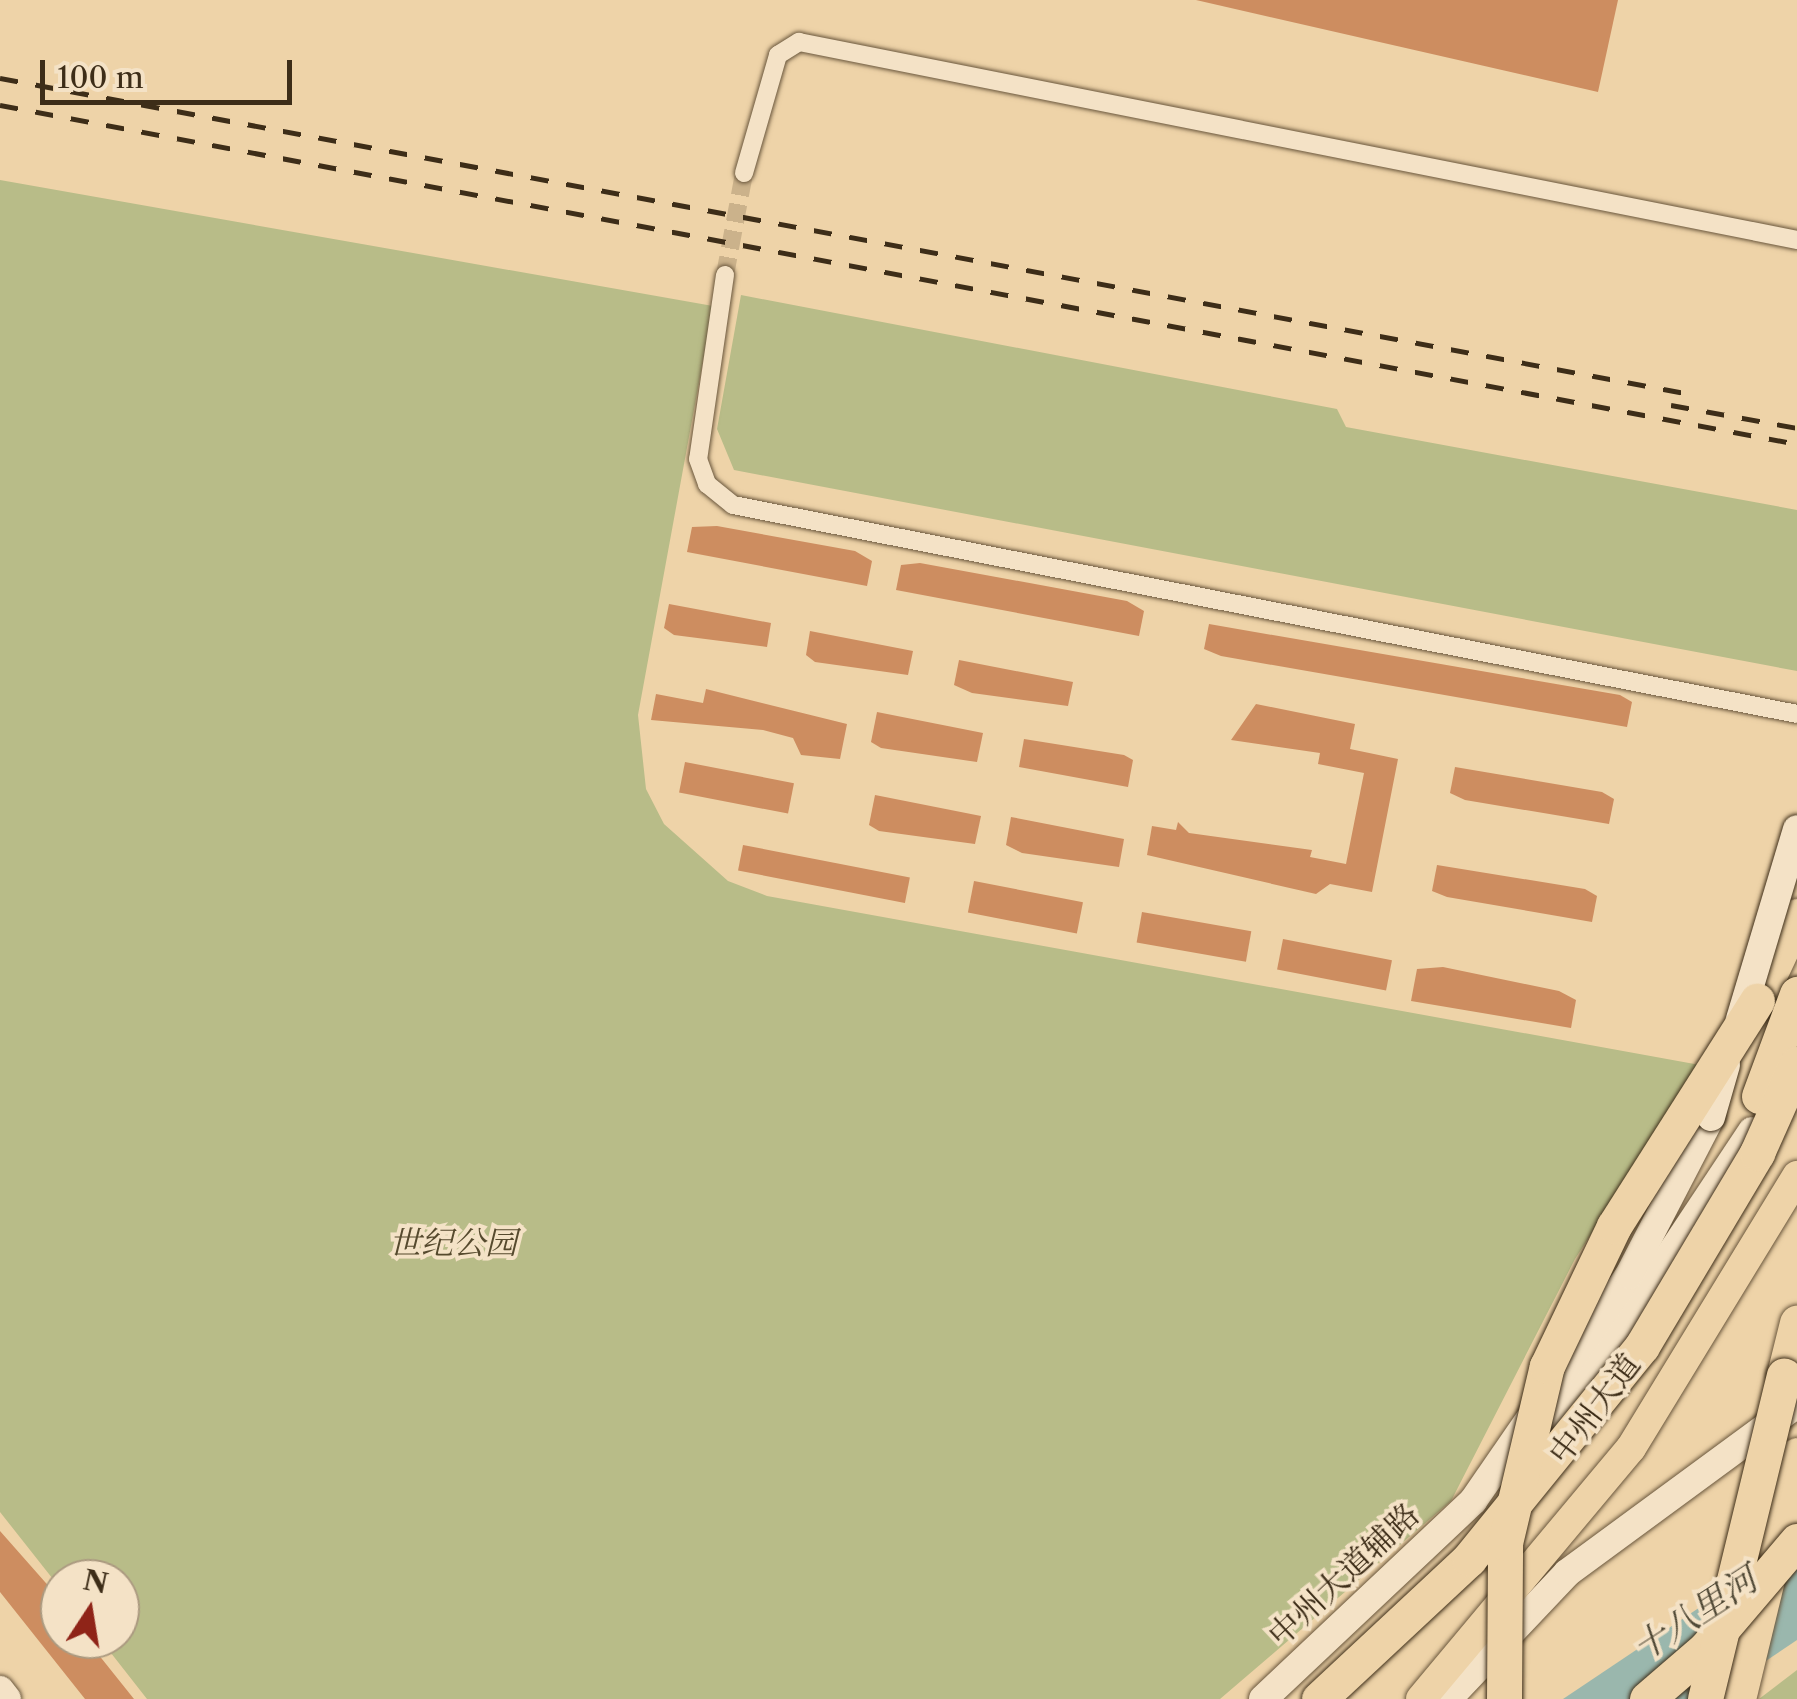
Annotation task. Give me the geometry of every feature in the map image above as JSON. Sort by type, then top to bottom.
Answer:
[{"type":"highway","points":[[1504,1699],[1505,1543],[1552,1353],[1614,1226],[1757,1001],[1797,916]]},
{"type":"highway","points":[[1597,1403],[1734,1150],[1797,994]]},
{"type":"highway","name":"中州大道","points":[[1318,1699],[1469,1559],[1597,1403],[1701,1253],[1797,1063]]},
{"type":"highway","points":[[1705,1699],[1790,1389],[1797,1323]]},
{"type":"highway","points":[[1738,1699],[1797,1455]]},
{"type":"highway","points":[[1647,1699],[1705,1649],[1797,1541]]},
{"type":"main road","name":"中州大道","points":[[1421,1699],[1631,1448],[1724,1309],[1797,1176]]},
{"type":"street","points":[[744,173],[778,55],[798,42],[1797,240]]},
{"type":"street","points":[[726,276],[698,460],[707,484],[734,504],[1797,714]]},
{"type":"street","points":[[1473,1502],[1629,1274],[1710,1117],[1797,828]]},
{"type":"street","points":[[1473,1502],[1526,1472],[1797,1052]]},
{"type":"street","points":[[1448,1699],[1567,1573],[1790,1389]]},
{"type":"street","name":"中州大道辅路","points":[[1262,1699],[1473,1502]]},
{"type":"street","points":[[0,1690],[7,1699]]},
{"type":"green space","name":"世纪公园","points":[[0,180],[713,306],[638,715],[646,789],[664,824],[728,881],[767,896],[1700,1065],[1575,1259],[1451,1501],[1220,1699],[147,1699],[116,1659],[140,1659],[140,1559],[40,1559],[40,1563],[0,1512]]},
{"type":"green space","points":[[741,295],[1337,409],[1346,427],[1797,510],[1797,671],[734,470],[717,429]]},
{"type":"green space","points":[[1797,1670],[1797,1699],[1759,1699]]},
{"type":"water","name":"十八里河","points":[[1797,1542],[1797,1640],[1709,1699],[1563,1699]]},
{"type":"building","points":[[1196,0],[1618,0],[1598,92]]},
{"type":"building","points":[[717,526],[855,551],[872,561],[867,586],[687,552],[692,527]]},
{"type":"building","points":[[920,563],[1127,601],[1144,611],[1139,636],[896,590],[901,565]]},
{"type":"building","points":[[669,604],[771,623],[767,647],[674,635],[664,628]]},
{"type":"building","points":[[1209,624],[1620,695],[1632,702],[1627,727],[1221,656],[1204,649]]},
{"type":"building","points":[[810,631],[913,651],[908,675],[815,662],[806,655]]},
{"type":"building","points":[[959,660],[1073,682],[1068,706],[972,693],[954,685]]},
{"type":"building","points":[[706,689],[847,724],[840,759],[801,755],[793,738],[763,730],[651,720],[656,694],[703,703]]},
{"type":"building","points":[[1256,704],[1355,724],[1350,749],[1398,759],[1372,892],[1330,884],[1316,894],[1147,855],[1152,826],[1176,830],[1178,822],[1189,833],[1312,850],[1310,857],[1346,864],[1364,773],[1318,764],[1320,753],[1231,740]]},
{"type":"building","points":[[877,712],[983,733],[977,762],[881,748],[871,742]]},
{"type":"building","points":[[1024,739],[1124,755],[1133,760],[1128,787],[1019,767]]},
{"type":"building","points":[[685,762],[794,783],[788,814],[679,792]]},
{"type":"building","points":[[1455,767],[1602,792],[1614,799],[1609,824],[1465,800],[1450,793]]},
{"type":"building","points":[[875,795],[981,816],[975,844],[879,831],[869,825]]},
{"type":"building","points":[[1011,817],[1124,839],[1119,867],[1022,853],[1006,845]]},
{"type":"building","points":[[743,845],[910,877],[905,903],[738,871]]},
{"type":"building","points":[[1437,865],[1585,889],[1597,896],[1592,922],[1447,897],[1432,891]]},
{"type":"building","points":[[974,881],[1083,902],[1077,934],[968,912]]},
{"type":"building","points":[[1142,912],[1251,931],[1246,962],[1137,943]]},
{"type":"building","points":[[1283,939],[1392,960],[1386,991],[1277,969]]},
{"type":"building","points":[[1443,967],[1559,991],[1576,1000],[1571,1028],[1411,1001],[1417,969]]},
{"type":"building","points":[[0,1531],[40,1576],[40,1642],[0,1592]]},
{"type":"building","points":[[53,1659],[102,1659],[134,1699],[85,1699]]},
{"type":"tunnel","points":[[725,275],[744,173]]},
{"type":"railway","points":[[0,78],[1696,395]]},
{"type":"railway","points":[[0,105],[1797,444]]},
{"type":"railway","points":[[1671,405],[1797,428]]}]
